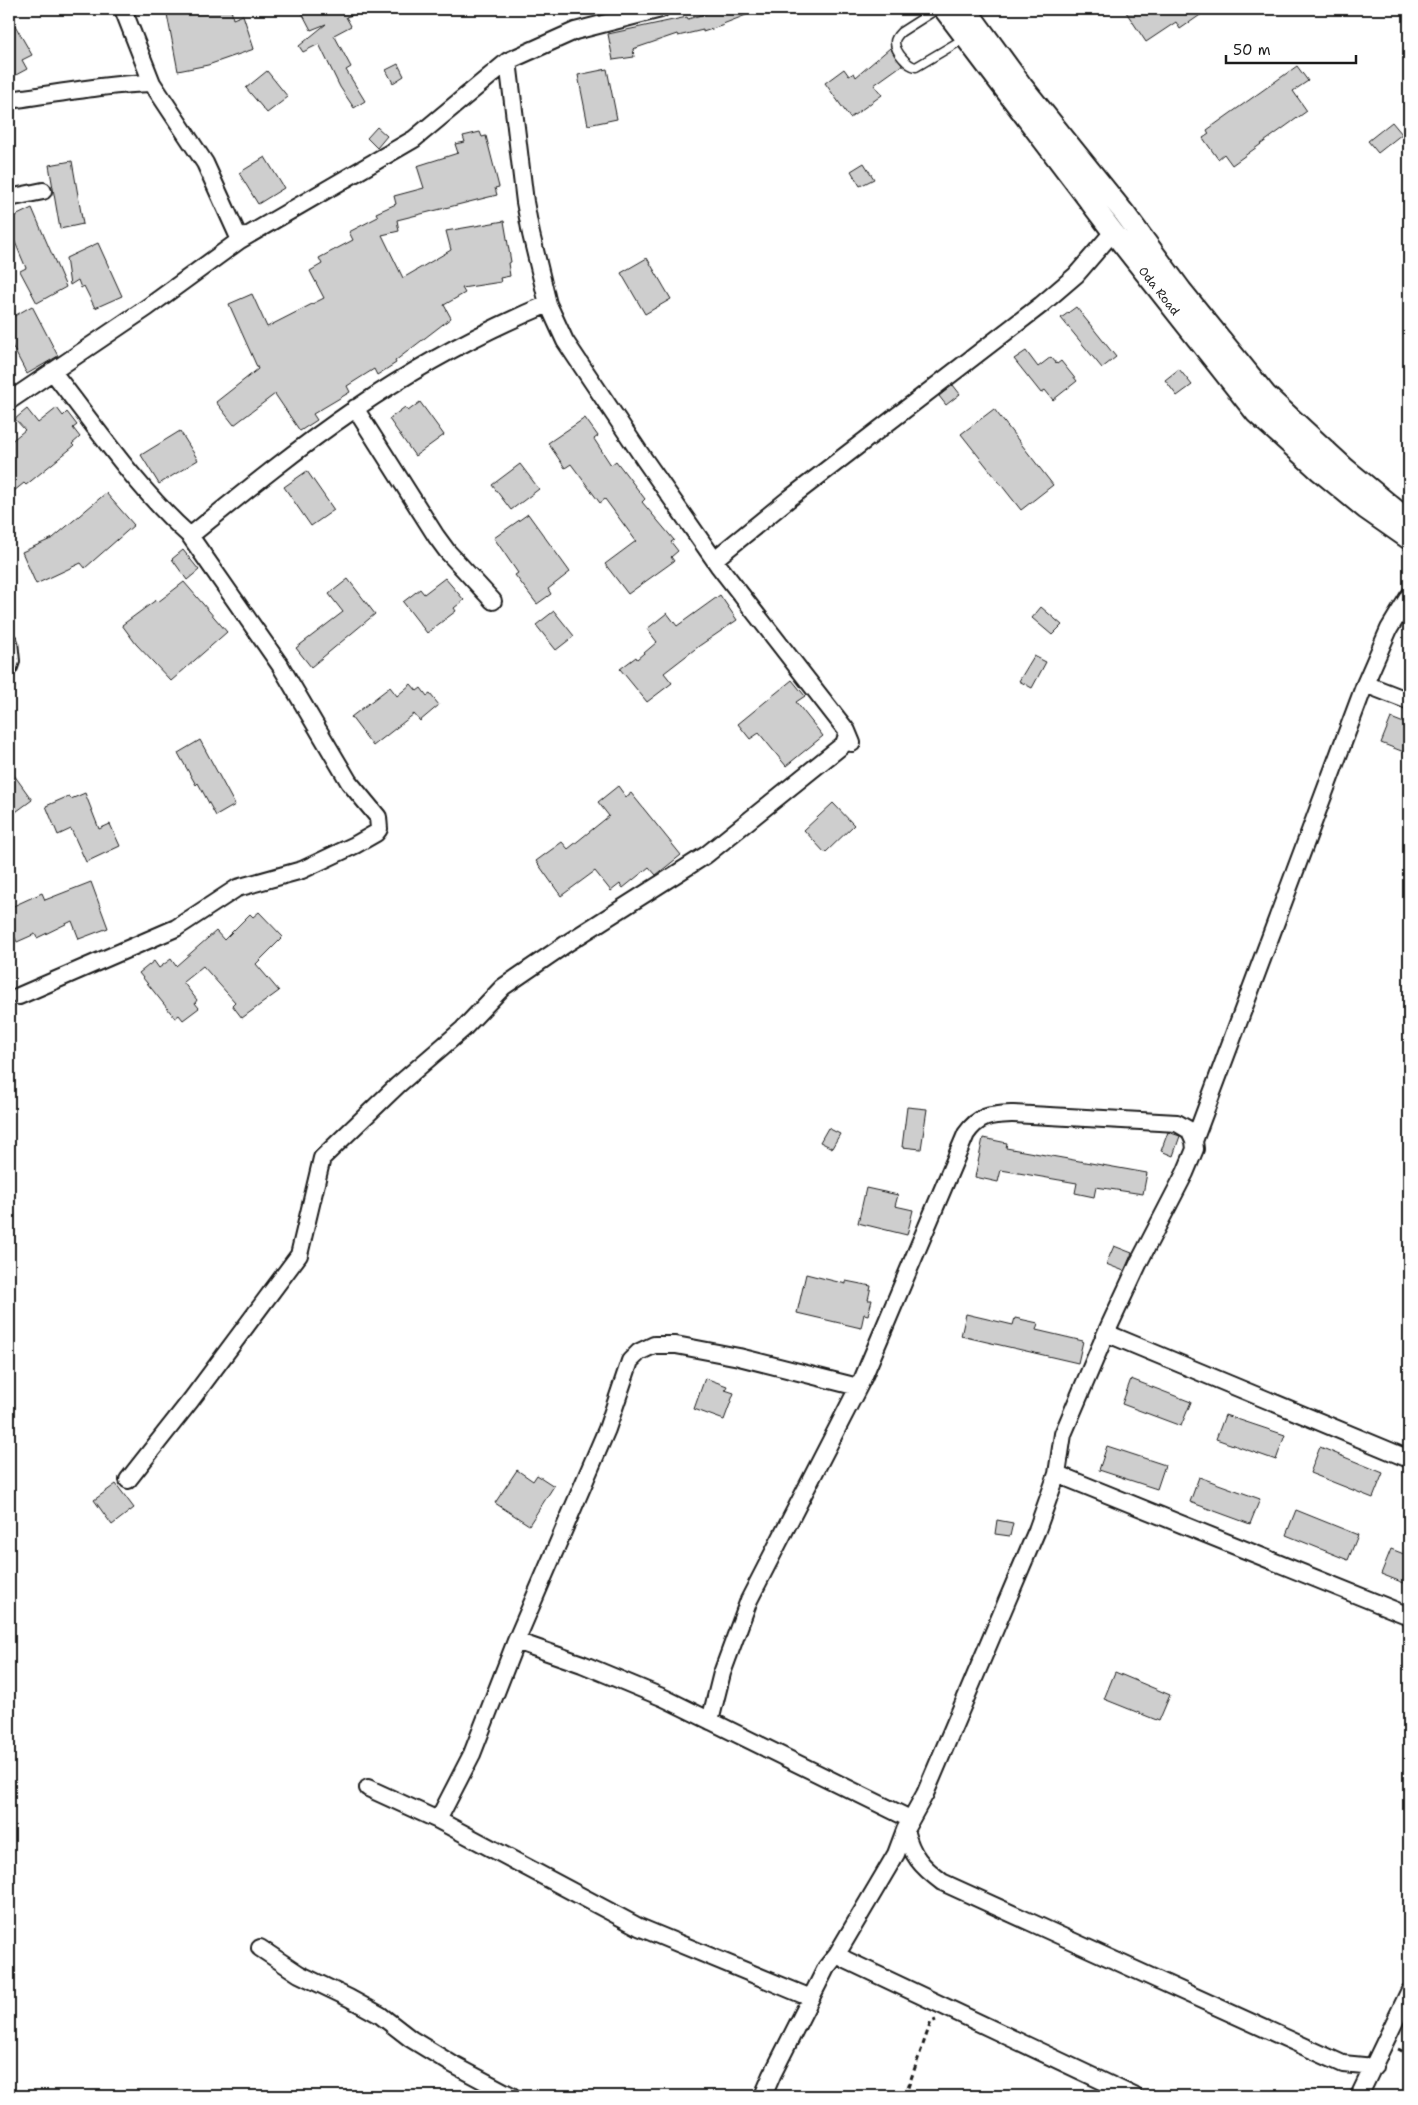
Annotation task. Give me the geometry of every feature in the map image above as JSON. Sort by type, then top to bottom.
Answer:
[{"type":"street","points":[[123,9],[152,83],[205,163],[240,240]]},
{"type":"street","points":[[9,401],[148,306],[240,240],[414,139],[508,61],[575,31],[661,9]]},
{"type":"street","name":"Oda Road","points":[[944,9],[1113,232],[1256,413],[1353,498],[1409,539]]},
{"type":"street","name":"Oda Road","points":[[966,9],[1022,86],[1125,214],[1181,290],[1266,395],[1346,469],[1397,511],[1409,518]]},
{"type":"street","points":[[128,1480],[191,1400],[299,1255],[322,1158],[398,1085],[463,1029],[503,987],[569,942],[706,855],[844,744],[847,735],[853,743],[847,731],[715,559],[644,459],[565,341],[548,304],[525,202],[508,61]]},
{"type":"street","points":[[9,100],[68,93],[116,84],[152,83]]},
{"type":"street","points":[[9,196],[43,191]]},
{"type":"street","points":[[715,559],[790,498],[1041,304],[1076,275],[1113,232]]},
{"type":"street","points":[[190,536],[244,492],[355,408],[435,360],[504,323],[548,304]]},
{"type":"street","points":[[19,996],[176,928],[237,888],[302,870],[355,845],[376,833],[379,829],[378,818],[349,782],[280,666],[190,536],[174,522],[130,471],[52,370]]},
{"type":"street","points":[[355,408],[436,536],[447,551],[493,601]]},
{"type":"street","points":[[1194,1141],[1365,684],[1389,629],[1409,596]]},
{"type":"street","points":[[9,642],[11,661],[9,668]]},
{"type":"street","points":[[1365,684],[1409,701]]},
{"type":"street","points":[[710,1721],[722,1673],[749,1600],[858,1387],[966,1134],[974,1122],[991,1115],[1013,1114],[1177,1123],[1188,1130],[1194,1141],[1195,1148],[1186,1174],[1140,1260],[1106,1333],[1063,1434],[1058,1474],[925,1794],[907,1824],[896,1854],[837,1954],[826,1968],[763,2096]]},
{"type":"street","points":[[1106,1333],[1409,1459]]},
{"type":"street","points":[[438,1820],[472,1754],[516,1641],[607,1428],[630,1361],[643,1349],[654,1345],[676,1345],[739,1357],[858,1387]]},
{"type":"street","points":[[1058,1474],[1409,1616]]},
{"type":"street","points":[[516,1641],[582,1664],[664,1698],[907,1824]]},
{"type":"street","points":[[368,1788],[438,1820],[639,1927],[811,1998]]},
{"type":"street","points":[[907,1824],[909,1845],[918,1862],[942,1882],[1343,2064],[1374,2066]]},
{"type":"street","points":[[260,1948],[299,1974],[380,2015],[411,2039],[452,2064],[512,2096]]},
{"type":"street","points":[[837,1954],[846,1960],[1134,2096]]},
{"type":"street","points":[[1360,2096],[1409,1992]]},
{"type":"lane","points":[[937,9],[897,36],[894,41],[895,45],[904,60],[911,66],[916,67],[965,38]]},
{"type":"path","points":[[904,2096],[931,2022],[939,2019]]},
{"type":"building","points":[[166,9],[231,9],[233,19],[243,15],[254,49],[208,65],[178,71]]},
{"type":"building","points":[[300,9],[364,9],[365,11],[346,17],[351,26],[334,35],[351,67],[346,70],[365,101],[354,108],[340,87],[319,44],[303,52],[299,46],[326,24],[311,30]]},
{"type":"building","points":[[720,9],[759,10],[703,32],[703,30],[678,36],[677,34],[633,49],[634,57],[613,60],[608,34],[687,17],[688,19]]},
{"type":"building","points":[[1124,9],[1209,9],[1180,29],[1176,22],[1146,42]]},
{"type":"building","points":[[9,15],[32,55],[22,60],[27,69],[14,76],[9,68]]},
{"type":"building","points":[[890,48],[902,65],[874,85],[882,95],[850,118],[825,83],[844,69],[849,76],[854,73],[856,77]]},
{"type":"building","points":[[398,64],[404,76],[393,83],[386,70]]},
{"type":"building","points":[[1297,66],[1308,81],[1293,91],[1307,111],[1232,165],[1224,154],[1218,159],[1203,138],[1209,134],[1207,130]]},
{"type":"building","points":[[607,69],[617,119],[588,125],[578,75]]},
{"type":"building","points":[[267,71],[288,97],[267,113],[246,88]]},
{"type":"building","points":[[1392,122],[1402,134],[1378,153],[1368,141]]},
{"type":"building","points":[[377,127],[387,136],[377,148],[367,138]]},
{"type":"building","points":[[480,132],[482,137],[486,136],[499,187],[495,188],[497,195],[397,220],[399,231],[382,235],[403,278],[451,250],[446,231],[504,221],[511,262],[508,263],[510,276],[500,278],[501,282],[462,288],[465,293],[444,305],[451,318],[395,361],[396,363],[377,375],[374,369],[347,386],[350,392],[313,414],[317,420],[300,431],[275,394],[234,425],[216,402],[258,369],[229,304],[252,294],[267,327],[324,298],[310,271],[322,264],[319,258],[353,240],[349,232],[378,217],[376,213],[396,204],[394,196],[424,188],[417,166],[458,153],[455,144],[465,142],[463,136]]},
{"type":"building","points":[[265,157],[284,188],[258,204],[239,173]]},
{"type":"building","points":[[72,161],[83,224],[60,229],[49,165]]},
{"type":"building","points":[[864,163],[874,179],[860,186],[851,171]]},
{"type":"building","points":[[32,208],[66,287],[37,303],[20,271],[26,268],[9,228],[9,219]]},
{"type":"building","points":[[98,243],[122,296],[95,308],[84,286],[81,288],[78,280],[70,285],[66,258]]},
{"type":"building","points":[[647,258],[671,299],[645,314],[621,273]]},
{"type":"building","points":[[32,306],[58,356],[27,374],[9,340],[13,338],[9,329],[9,319]]},
{"type":"building","points":[[1076,307],[1116,357],[1102,368],[1061,318]]},
{"type":"building","points":[[1026,351],[1038,367],[1051,357],[1057,364],[1061,361],[1077,381],[1053,400],[1045,390],[1041,393],[1014,359]]},
{"type":"building","points":[[1179,369],[1192,385],[1177,396],[1165,380]]},
{"type":"building","points":[[953,385],[960,394],[946,405],[939,396]]},
{"type":"building","points":[[420,402],[444,435],[415,456],[389,419],[405,407],[408,411]]},
{"type":"building","points":[[57,408],[63,416],[67,412],[77,425],[73,428],[80,437],[72,444],[74,446],[26,485],[24,483],[9,495],[9,443],[25,430],[15,419],[27,409],[38,423]]},
{"type":"building","points":[[994,409],[1053,485],[1021,510],[961,434]]},
{"type":"building","points":[[585,418],[598,436],[594,439],[611,465],[616,461],[645,499],[642,502],[674,540],[671,542],[678,551],[671,557],[674,561],[628,594],[605,564],[636,541],[605,499],[600,503],[571,464],[565,468],[548,443]]},
{"type":"building","points":[[180,431],[198,460],[159,484],[141,455]]},
{"type":"building","points":[[520,464],[539,489],[511,510],[492,485]]},
{"type":"building","points":[[307,471],[334,510],[311,526],[284,487]]},
{"type":"building","points":[[106,493],[134,525],[85,568],[81,563],[36,584],[22,552],[53,538]]},
{"type":"building","points":[[528,514],[570,572],[548,589],[551,594],[537,604],[515,575],[518,573],[494,538]]},
{"type":"building","points":[[183,550],[199,570],[187,580],[172,559]]},
{"type":"building","points":[[445,578],[464,600],[454,608],[456,611],[427,633],[403,602],[420,589],[424,594]]},
{"type":"building","points":[[348,579],[375,614],[311,667],[296,648],[343,612],[329,594]]},
{"type":"building","points":[[184,582],[227,632],[171,681],[136,644],[122,625],[156,600],[158,602]]},
{"type":"building","points":[[720,595],[737,620],[664,673],[672,683],[647,702],[620,669],[636,657],[637,659],[657,642],[647,629],[667,613],[677,626]]},
{"type":"building","points":[[1041,607],[1062,625],[1052,635],[1032,618]]},
{"type":"building","points":[[554,611],[574,636],[556,650],[536,625]]},
{"type":"building","points":[[1034,656],[1046,662],[1032,688],[1019,681]]},
{"type":"building","points":[[792,680],[805,696],[796,702],[823,736],[786,766],[759,733],[750,739],[738,724]]},
{"type":"building","points":[[411,684],[417,691],[421,688],[427,696],[430,694],[439,705],[420,721],[414,714],[373,746],[351,717],[390,687],[397,696]]},
{"type":"building","points":[[1391,718],[1409,725],[1409,754],[1381,743]]},
{"type":"building","points":[[200,740],[235,805],[216,816],[198,783],[196,785],[178,753]]},
{"type":"building","points":[[9,768],[32,800],[9,817]]},
{"type":"building","points":[[618,786],[626,797],[631,793],[681,855],[656,875],[649,867],[623,888],[620,884],[611,891],[595,871],[561,896],[536,861],[562,842],[568,849],[609,816],[598,802]]},
{"type":"building","points":[[85,793],[99,829],[110,824],[120,846],[86,862],[71,829],[58,835],[46,806],[69,796],[71,799]]},
{"type":"building","points":[[833,803],[854,825],[825,853],[804,830]]},
{"type":"building","points":[[91,882],[108,928],[79,939],[72,921],[37,938],[35,934],[17,942],[9,925],[9,908],[42,893],[45,900]]},
{"type":"building","points":[[259,912],[283,937],[256,964],[279,991],[242,1018],[232,1005],[235,1002],[203,966],[183,982],[197,1000],[195,1003],[199,1008],[183,1020],[179,1015],[175,1018],[139,973],[154,961],[159,968],[171,959],[176,966],[216,931],[224,940],[250,914],[253,917]]},
{"type":"building","points":[[907,1107],[927,1109],[921,1149],[902,1147]]},
{"type":"building","points":[[828,1128],[840,1134],[832,1148],[820,1142]]},
{"type":"building","points":[[1168,1132],[1180,1136],[1173,1156],[1161,1151]]},
{"type":"building","points":[[983,1138],[1007,1143],[1006,1148],[1147,1173],[1143,1194],[1096,1187],[1094,1197],[1075,1193],[1077,1183],[1001,1170],[998,1182],[975,1177]]},
{"type":"building","points":[[866,1188],[898,1195],[895,1206],[913,1210],[907,1235],[858,1223]]},
{"type":"building","points":[[1114,1246],[1132,1253],[1124,1271],[1106,1264]]},
{"type":"building","points":[[806,1274],[846,1284],[846,1281],[871,1286],[868,1300],[872,1300],[868,1315],[864,1314],[861,1328],[797,1313]]},
{"type":"building","points":[[966,1314],[1013,1325],[1015,1318],[1038,1323],[1036,1330],[1083,1341],[1078,1363],[961,1336]]},
{"type":"building","points":[[705,1378],[727,1386],[725,1390],[734,1393],[724,1420],[694,1409]]},
{"type":"building","points":[[1131,1379],[1191,1402],[1181,1426],[1122,1404]]},
{"type":"building","points":[[1225,1415],[1285,1435],[1276,1460],[1216,1439]]},
{"type":"building","points":[[1107,1446],[1165,1465],[1157,1489],[1099,1470]]},
{"type":"building","points":[[1320,1447],[1383,1473],[1373,1498],[1310,1473]]},
{"type":"building","points":[[517,1470],[533,1481],[537,1475],[554,1486],[529,1525],[495,1503]]},
{"type":"building","points":[[1199,1477],[1260,1499],[1250,1524],[1190,1502]]},
{"type":"building","points":[[116,1484],[134,1508],[112,1525],[94,1500]]},
{"type":"building","points":[[1296,1510],[1358,1535],[1348,1560],[1286,1535]]},
{"type":"building","points":[[997,1520],[1013,1523],[1010,1536],[995,1534]]},
{"type":"building","points":[[1391,1549],[1409,1556],[1409,1585],[1381,1574]]},
{"type":"building","points":[[1115,1672],[1170,1695],[1159,1721],[1104,1699]]}]
